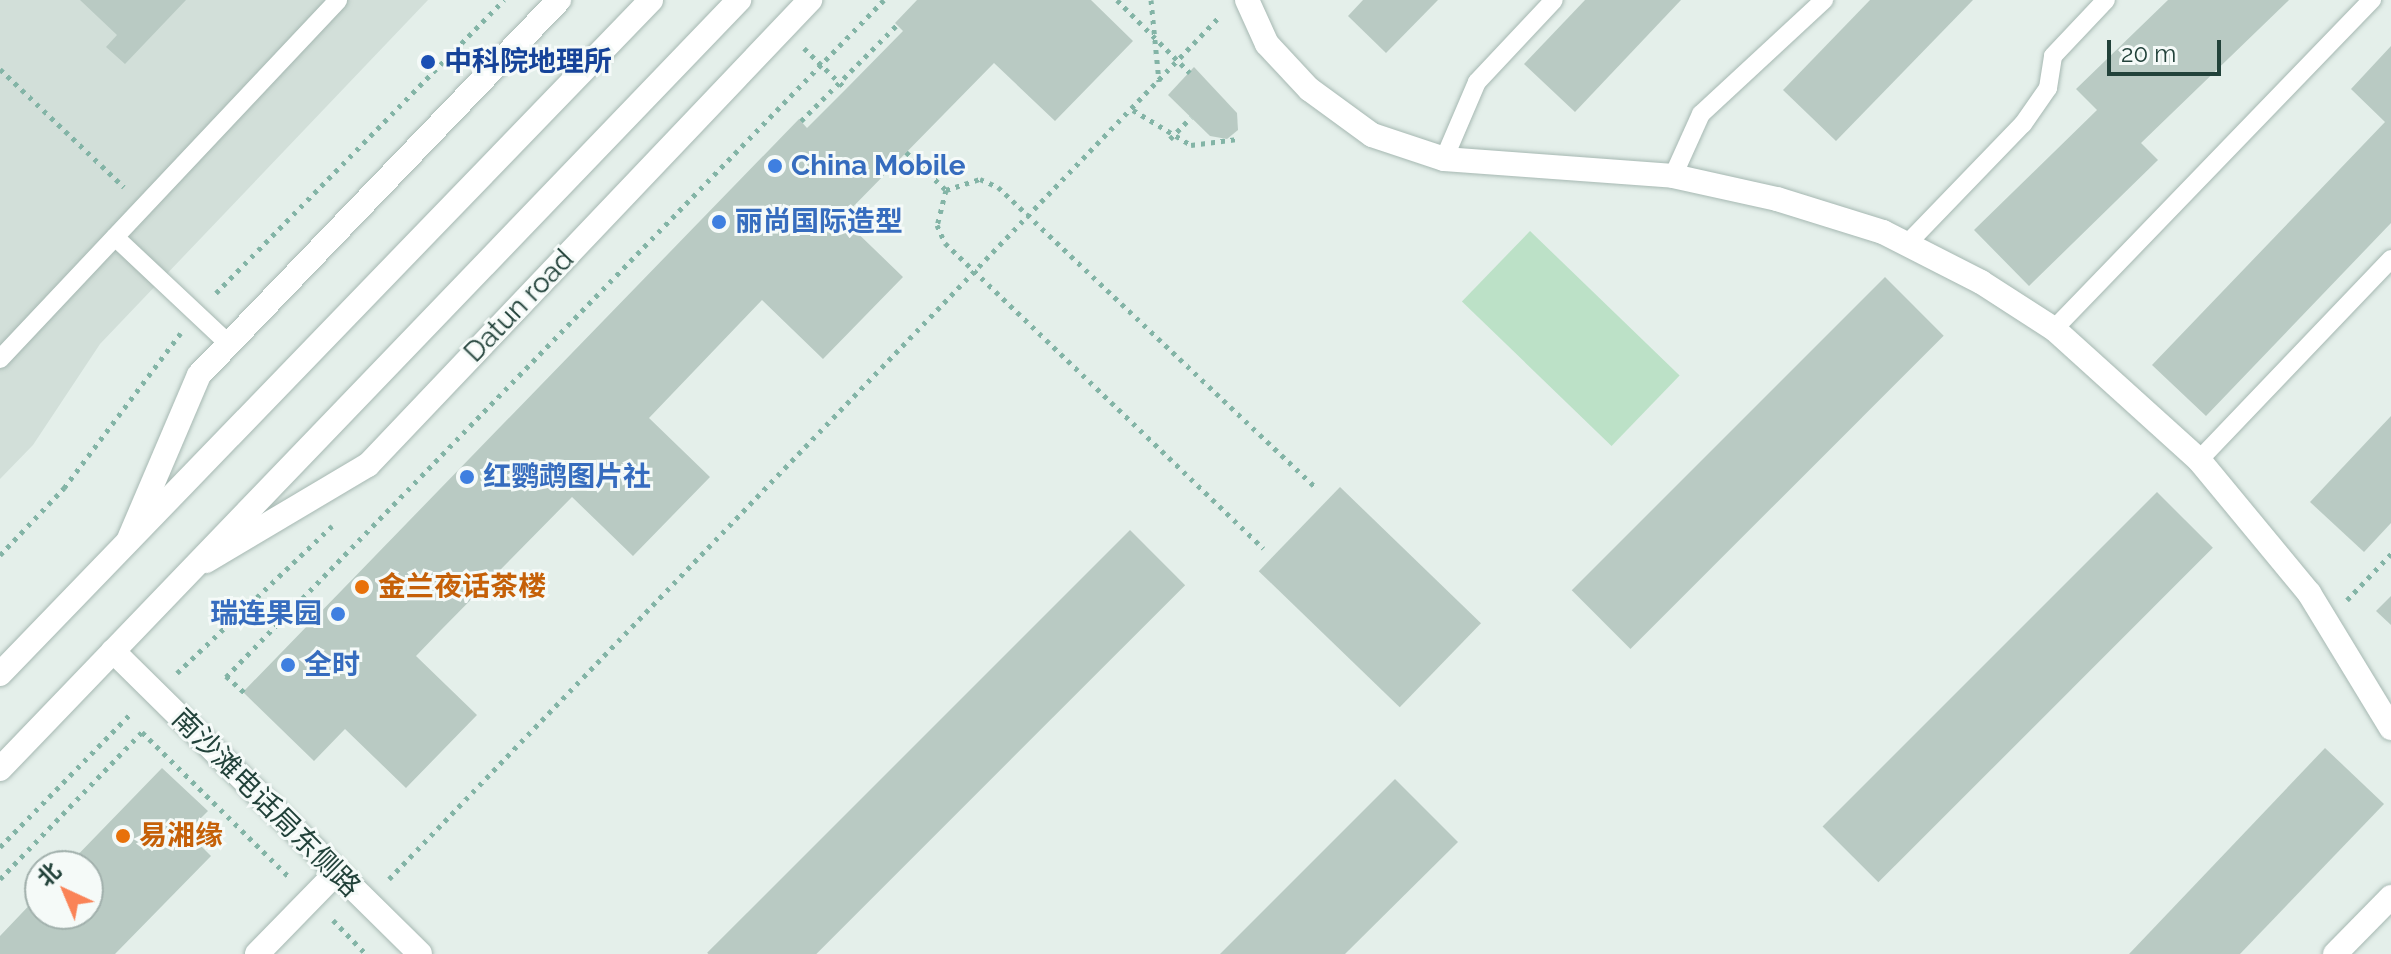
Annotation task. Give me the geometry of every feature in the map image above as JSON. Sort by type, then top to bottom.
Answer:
[{"type":"street","points":[[128,540],[199,375],[559,0]]},
{"type":"street","points":[[0,674],[651,0]]},
{"type":"street","name":"Datun road","points":[[0,769],[739,0]]},
{"type":"street","name":"Datun road","points":[[193,568],[368,465],[810,0]]},
{"type":"street","points":[[1238,3],[1267,44],[1309,89],[1372,135],[1444,159],[1673,176],[1777,199],[1907,244],[2054,329],[2199,460],[2309,593],[2391,728]]},
{"type":"street","name":"南沙滩电话局东侧路","points":[[113,651],[420,954]]},
{"type":"street","points":[[257,954],[337,872]]},
{"type":"street","points":[[2335,954],[2391,897]]},
{"type":"lane","points":[[0,359],[338,0]]},
{"type":"lane","points":[[1444,159],[1477,82],[1554,0]]},
{"type":"lane","points":[[1673,176],[1701,114],[1824,0]]},
{"type":"lane","points":[[1907,244],[2023,124],[2048,88],[2053,56],[2106,0]]},
{"type":"lane","points":[[2054,329],[2372,0]]},
{"type":"lane","points":[[115,237],[228,343]]},
{"type":"lane","points":[[2199,460],[2391,259]]},
{"type":"path","points":[[0,555],[64,488],[197,313],[504,0]]},
{"type":"path","points":[[245,693],[226,677],[884,0]]},
{"type":"path","points":[[1117,0],[1190,73]]},
{"type":"path","points":[[1151,0],[1159,82]]},
{"type":"path","points":[[367,902],[978,275],[1159,82],[1238,3]]},
{"type":"path","points":[[801,121],[897,25]]},
{"type":"path","points":[[803,46],[846,89]]},
{"type":"path","points":[[0,69],[144,206]]},
{"type":"path","points":[[1133,110],[1170,139],[1208,147],[1238,139]]},
{"type":"path","points":[[1170,139],[1191,117]]},
{"type":"path","points":[[906,152],[946,190]]},
{"type":"path","points":[[946,190],[980,179],[1031,218],[1317,489]]},
{"type":"path","points":[[946,190],[937,225],[978,275],[1263,548]]},
{"type":"path","points":[[2344,604],[2391,554]]},
{"type":"path","points":[[2338,594],[2352,616]]},
{"type":"path","points":[[0,847],[133,711]]},
{"type":"path","points":[[0,879],[142,732],[366,954]]},
{"type":"shaded area","points":[[0,0],[428,0],[100,344],[33,445],[0,479]]},
{"type":"green space","points":[[1530,231],[1680,375],[1612,446],[1462,301]]},
{"type":"building","points":[[80,0],[186,0],[125,64],[106,47],[117,35]]},
{"type":"building","points":[[917,0],[1091,0],[1133,41],[1055,121],[994,63],[842,218],[903,277],[823,359],[762,300],[649,418],[710,477],[633,556],[572,497],[416,656],[477,715],[406,788],[345,729],[314,761],[243,692],[799,119],[807,128],[903,31],[895,23]]},
{"type":"building","points":[[1363,0],[1438,0],[1386,53],[1348,16]]},
{"type":"building","points":[[1585,0],[1681,0],[1575,112],[1524,64]]},
{"type":"building","points":[[1870,0],[1973,0],[1836,141],[1783,90]]},
{"type":"building","points":[[2168,0],[2289,0],[2141,143],[2158,160],[2029,286],[1974,230],[2097,110],[2076,89]]},
{"type":"building","points":[[2391,46],[2391,223],[2206,416],[2152,365],[2385,122],[2351,89]]},
{"type":"building","points":[[1194,67],[1237,113],[1238,130],[1227,139],[1210,136],[1168,95]]},
{"type":"building","points":[[1885,277],[1944,336],[1630,649],[1572,590]]},
{"type":"building","points":[[2391,416],[2391,523],[2364,552],[2310,502]]},
{"type":"building","points":[[1340,487],[1481,623],[1400,707],[1259,571]]},
{"type":"building","points":[[2157,492],[2213,548],[1878,882],[1823,826]]},
{"type":"building","points":[[1130,530],[1185,585],[816,954],[707,953]]},
{"type":"building","points":[[2391,596],[2391,625],[2376,611]]},
{"type":"building","points":[[2325,748],[2384,804],[2240,954],[2129,954]]},
{"type":"building","points":[[162,768],[208,811],[187,832],[211,856],[115,954],[0,954],[0,936],[24,911],[24,930],[104,930],[104,850],[83,850]]},
{"type":"building","points":[[1395,779],[1458,842],[1345,954],[1220,954]]},
{"type":"place","name":"中科院地理所","points":[[428,62]]},
{"type":"place","name":"China Mobile","points":[[775,166]]},
{"type":"place","name":"丽尚国际造型","points":[[719,222]]},
{"type":"place","name":"红鹦鹉图片社","points":[[467,477]]},
{"type":"place","name":"金兰夜话茶楼","points":[[362,587]]},
{"type":"place","name":"瑞连果园","points":[[338,614]]},
{"type":"place","name":"全时","points":[[288,665]]},
{"type":"place","name":"易湘缘","points":[[123,836]]}]
